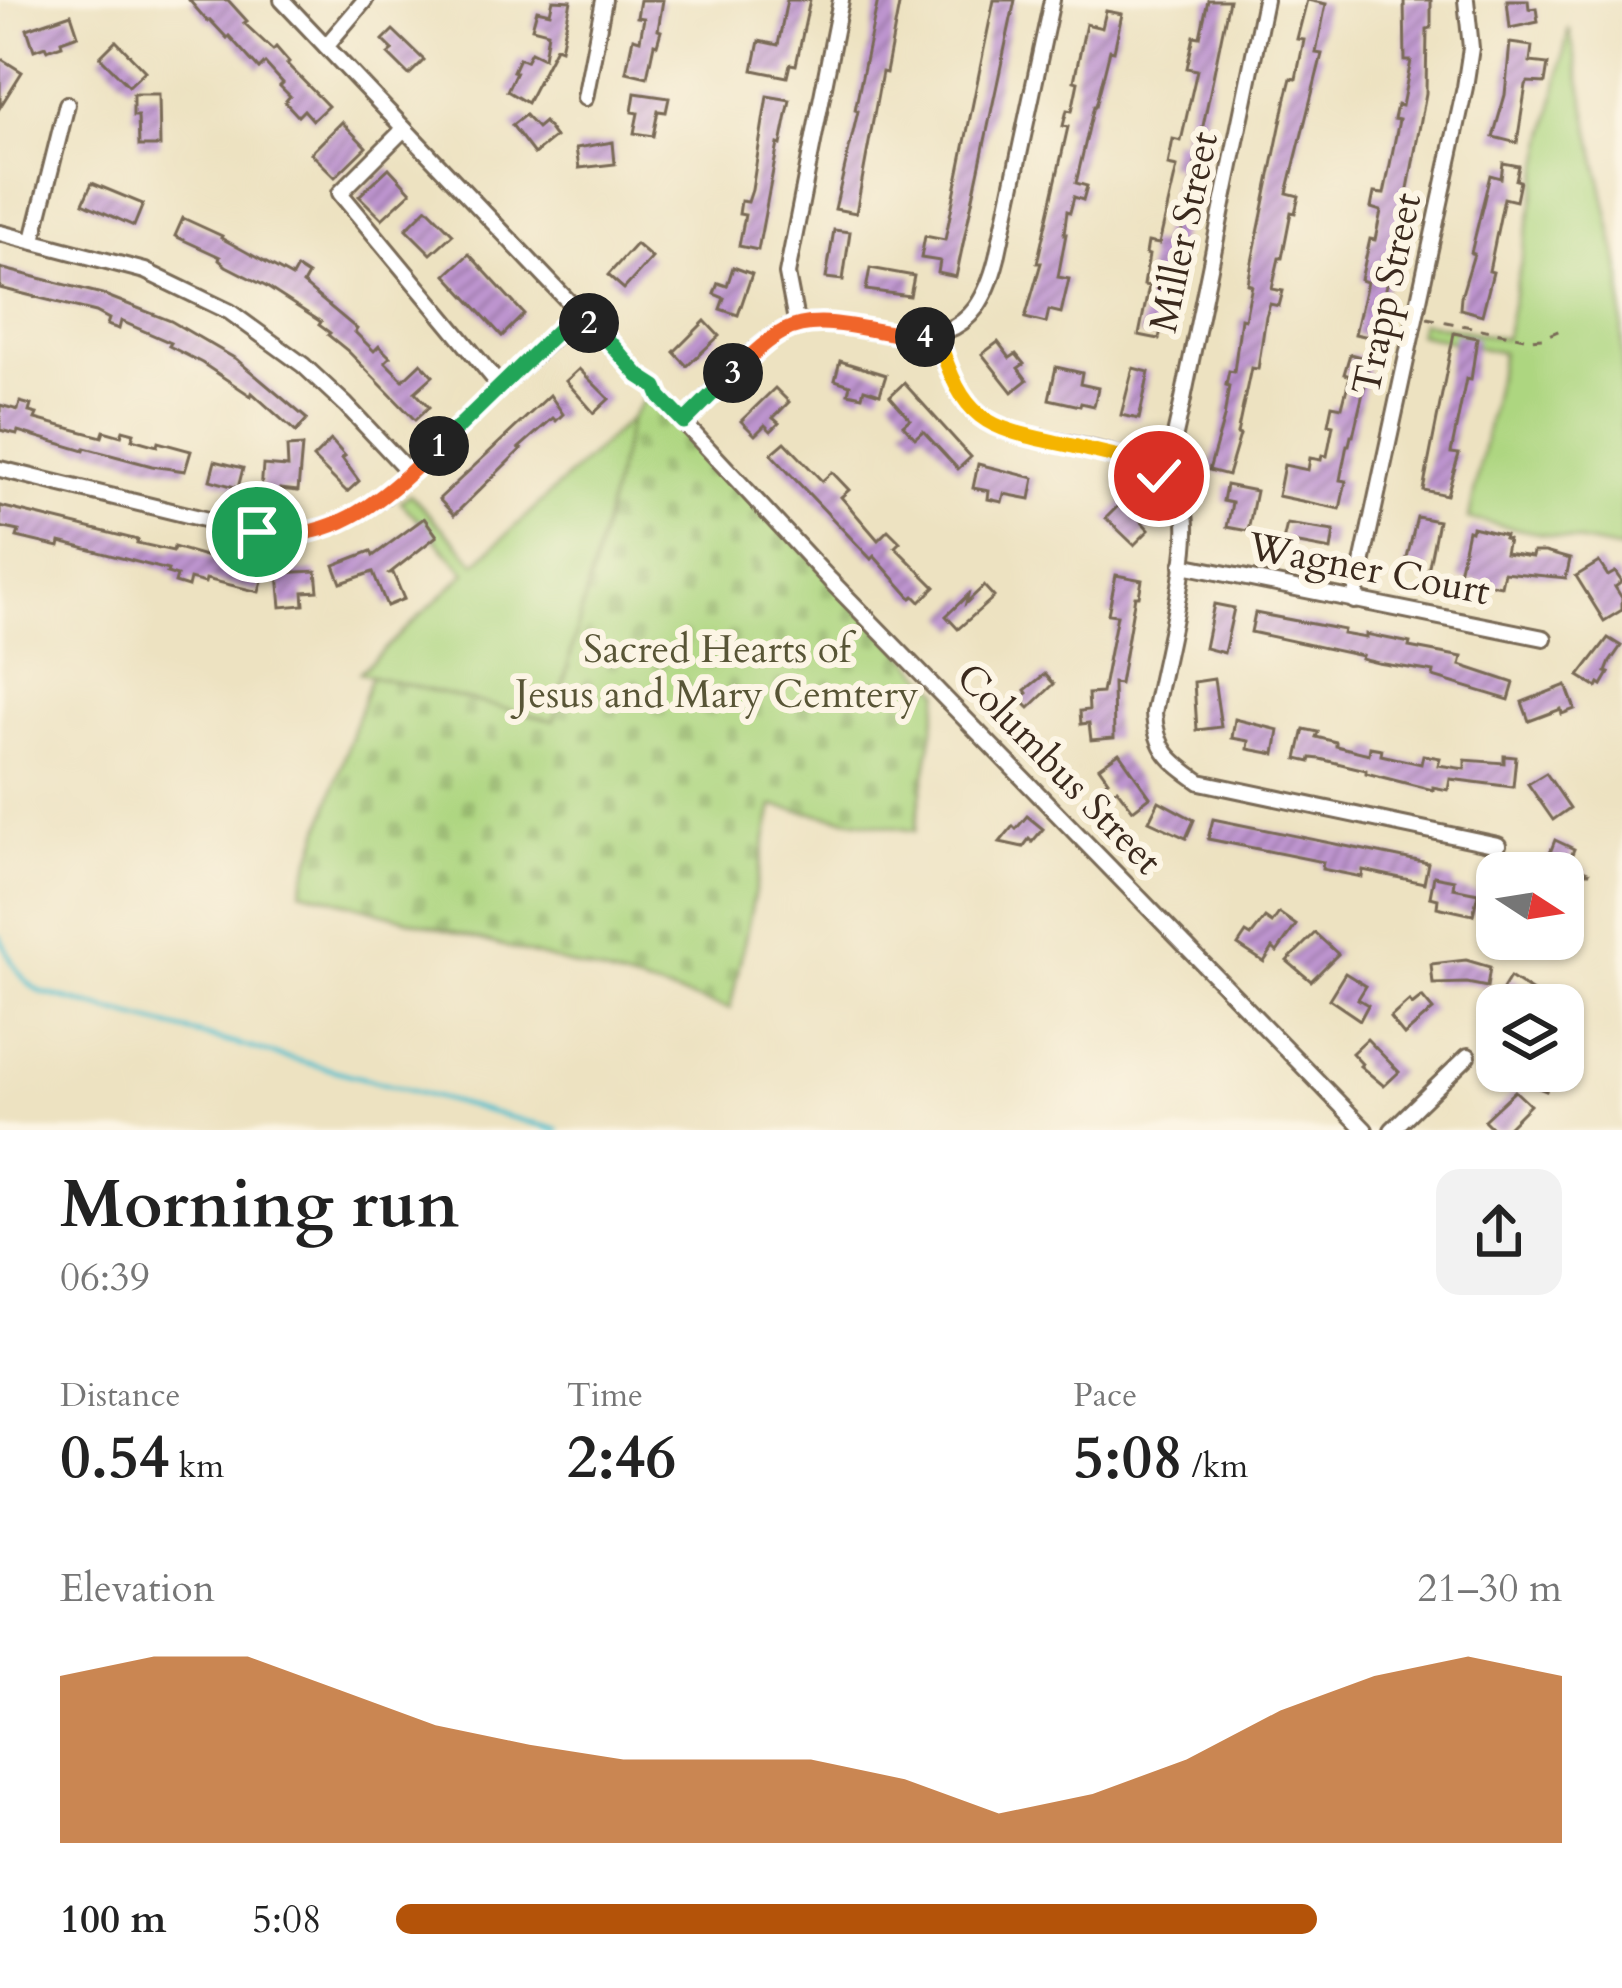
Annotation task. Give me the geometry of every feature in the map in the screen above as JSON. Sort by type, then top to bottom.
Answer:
[{"type":"street","name":"Columbus Street","points":[[281,0],[594,324],[639,376],[640,384],[660,397],[830,580],[1365,1130]]},
{"type":"street","points":[[326,46],[365,0]]},
{"type":"street","points":[[585,98],[604,0]]},
{"type":"street","points":[[797,326],[787,274],[841,0]]},
{"type":"street","points":[[684,422],[762,346],[787,329],[818,323],[911,337],[937,334],[978,307],[992,277],[1052,0]]},
{"type":"street","name":"Miller Street","points":[[1154,473],[1175,435],[1265,0]]},
{"type":"street","name":"Trapp Street","points":[[1354,601],[1472,48],[1466,0]]},
{"type":"street","points":[[32,241],[67,104]]},
{"type":"street","points":[[404,129],[340,193],[501,387]]},
{"type":"street","points":[[0,232],[145,271],[241,319],[303,365],[410,473]]},
{"type":"street","points":[[0,470],[257,532],[293,535],[345,520],[386,496],[583,317]]},
{"type":"street","points":[[937,334],[950,378],[978,415],[996,427],[1136,461],[1154,473],[1183,508],[1187,528],[1182,565],[1154,713],[1162,751],[1177,766],[1200,782],[1498,845]]},
{"type":"street","name":"Wagner Court","points":[[1182,565],[1544,638]]},
{"type":"street","points":[[1392,1130],[1468,1056]]},
{"type":"path","points":[[1416,316],[1529,339],[1565,328]]},
{"type":"green space","points":[[1569,28],[1622,280],[1622,550],[1469,519],[1502,353],[1418,334],[1421,322],[1505,339]]},
{"type":"green space","name":"Sacred Hearts of Jesus and Mary Cemtery","points":[[649,392],[940,691],[915,831],[773,806],[730,1009],[301,890],[371,676],[554,721],[631,418]]},
{"type":"green space","points":[[631,418],[554,721],[359,673],[466,573],[401,502],[410,494],[476,563]]},
{"type":"building","points":[[189,0],[228,0],[247,21],[244,23],[273,50],[276,47],[328,106],[313,120],[304,110],[298,116],[285,102],[290,96],[280,86],[283,83],[265,63],[259,69]]},
{"type":"building","points":[[553,0],[571,1],[561,49],[556,47],[527,103],[507,91],[519,58],[526,61],[531,52],[544,58],[548,32],[532,28],[537,10],[550,13]]},
{"type":"building","points":[[640,0],[663,0],[661,31],[647,77],[626,72],[633,38],[640,40],[644,18],[637,17]]},
{"type":"building","points":[[787,0],[810,0],[796,65],[790,64],[787,77],[753,70],[759,41],[778,45]]},
{"type":"building","points":[[878,0],[900,0],[856,213],[835,209]]},
{"type":"building","points":[[994,0],[1015,0],[956,277],[938,273],[940,261],[921,258],[925,236],[945,240]]},
{"type":"building","points":[[1208,0],[1229,0],[1159,339],[1139,335],[1149,286],[1144,285],[1146,254],[1148,242],[1159,244],[1177,167],[1168,165],[1173,139],[1181,141],[1197,70],[1187,68]]},
{"type":"building","points":[[1307,0],[1326,4],[1316,53],[1322,54],[1287,193],[1299,196],[1272,289],[1283,291],[1279,306],[1270,304],[1266,316],[1258,369],[1251,368],[1228,475],[1209,470],[1224,418],[1229,371],[1234,372],[1241,318],[1245,319],[1286,98],[1291,78],[1296,79],[1304,40],[1297,39]]},
{"type":"building","points":[[1404,0],[1431,0],[1426,93],[1374,338],[1355,334],[1367,282],[1361,280],[1381,211],[1371,208],[1374,193],[1384,194],[1399,120],[1394,119],[1397,105],[1402,106],[1411,61],[1405,61]]},
{"type":"building","points":[[1507,0],[1528,0],[1529,9],[1536,8],[1538,22],[1510,28]]},
{"type":"building","points":[[1106,11],[1122,14],[1076,183],[1087,186],[1083,200],[1074,197],[1067,211],[1058,277],[1069,279],[1061,313],[1049,310],[1046,323],[1025,318],[1041,263],[1037,263],[1068,127],[1063,126],[1067,110],[1072,111],[1078,82],[1074,81],[1086,24],[1102,28]]},
{"type":"building","points":[[71,14],[78,35],[61,41],[62,45],[34,50],[27,29]]},
{"type":"building","points":[[393,30],[424,60],[409,75],[388,54],[393,50],[383,40]]},
{"type":"building","points":[[116,41],[145,71],[129,86],[100,57]]},
{"type":"building","points":[[1510,43],[1532,46],[1530,62],[1548,64],[1545,83],[1526,85],[1517,143],[1493,137],[1505,95]]},
{"type":"building","points":[[0,58],[22,72],[0,107]]},
{"type":"building","points":[[635,93],[669,98],[666,112],[658,111],[653,136],[634,133]]},
{"type":"building","points":[[133,94],[159,94],[160,146],[139,146]]},
{"type":"building","points":[[767,96],[790,100],[758,250],[739,246],[745,215],[739,214],[741,201],[748,202],[752,190]]},
{"type":"building","points":[[525,115],[537,128],[544,122],[555,137],[534,154],[512,125]]},
{"type":"building","points":[[342,122],[366,147],[335,177],[311,153]]},
{"type":"building","points":[[613,142],[615,164],[579,168],[576,148]]},
{"type":"building","points":[[1503,163],[1519,166],[1516,180],[1520,181],[1516,201],[1504,198],[1482,315],[1460,309],[1461,297],[1490,175],[1501,178]]},
{"type":"building","points":[[389,168],[411,192],[382,219],[359,196]]},
{"type":"building","points":[[92,183],[143,204],[134,226],[83,203]]},
{"type":"building","points":[[427,208],[453,234],[431,254],[406,229]]},
{"type":"building","points":[[183,218],[292,277],[297,268],[308,275],[303,284],[357,329],[374,351],[379,346],[390,357],[385,362],[403,380],[421,363],[433,376],[415,392],[429,407],[415,420],[328,335],[321,322],[226,266],[220,257],[175,236]]},
{"type":"building","points":[[834,230],[850,232],[843,280],[826,278]]},
{"type":"building","points":[[636,244],[652,258],[624,289],[608,275]]},
{"type":"building","points":[[469,254],[524,314],[502,336],[446,275]]},
{"type":"building","points":[[733,267],[752,274],[738,315],[720,309],[724,298],[714,294],[718,283],[727,286]]},
{"type":"building","points":[[0,268],[102,294],[171,321],[236,359],[307,419],[296,432],[252,393],[169,346],[171,343],[121,321],[119,329],[107,325],[109,319],[96,312],[0,288]]},
{"type":"building","points":[[870,268],[914,276],[910,296],[866,290]]},
{"type":"building","points":[[705,321],[719,336],[687,366],[674,352]]},
{"type":"building","points":[[1454,333],[1477,338],[1451,453],[1459,454],[1447,495],[1423,490]]},
{"type":"building","points":[[998,342],[1010,358],[1016,354],[1024,364],[1018,368],[1027,380],[1012,392],[982,354]]},
{"type":"building","points":[[1350,354],[1368,359],[1368,371],[1347,445],[1340,509],[1278,496],[1284,465],[1308,470],[1310,458],[1327,456],[1332,405],[1342,407]]},
{"type":"building","points":[[840,361],[886,375],[880,394],[864,389],[862,396],[848,393],[850,385],[835,380]]},
{"type":"building","points":[[1056,367],[1082,373],[1080,384],[1098,388],[1094,406],[1049,399]]},
{"type":"building","points":[[1133,368],[1149,372],[1139,419],[1121,415]]},
{"type":"building","points":[[579,369],[609,399],[594,413],[566,381]]},
{"type":"building","points":[[904,383],[971,457],[958,469],[923,431],[915,438],[903,425],[910,419],[890,396]]},
{"type":"building","points":[[775,388],[789,402],[773,418],[779,423],[771,431],[765,425],[755,435],[741,421]]},
{"type":"building","points":[[550,395],[563,414],[519,448],[454,515],[439,499]]},
{"type":"building","points":[[20,402],[31,405],[29,412],[37,414],[35,419],[102,437],[104,431],[121,436],[123,430],[134,433],[132,439],[191,451],[185,471],[0,430],[0,405],[18,410]]},
{"type":"building","points":[[331,440],[359,481],[347,492],[313,458]]},
{"type":"building","points":[[785,442],[822,481],[832,472],[849,490],[841,497],[878,540],[888,530],[900,542],[895,547],[935,587],[920,602],[874,556],[871,559],[771,454]]},
{"type":"building","points":[[302,446],[298,491],[261,492],[263,465],[288,467],[287,447]]},
{"type":"building","points":[[215,461],[243,468],[238,488],[210,480]]},
{"type":"building","points":[[978,464],[1034,478],[1030,499],[1004,494],[1002,502],[988,499],[989,491],[973,488]]},
{"type":"building","points":[[1226,485],[1256,491],[1248,531],[1227,527],[1232,503],[1223,501]]},
{"type":"building","points":[[1127,497],[1149,530],[1134,545],[1106,518]]},
{"type":"building","points":[[0,506],[264,573],[259,592],[206,579],[205,583],[190,579],[188,587],[175,583],[177,576],[168,570],[60,542],[59,547],[17,537],[19,531],[0,527]]},
{"type":"building","points":[[1417,517],[1438,521],[1428,571],[1405,566]]},
{"type":"building","points":[[424,518],[437,536],[390,573],[404,599],[387,606],[373,572],[341,583],[334,565],[371,551],[373,556]]},
{"type":"building","points":[[1287,524],[1334,531],[1331,550],[1283,541]]},
{"type":"building","points":[[1472,527],[1505,535],[1505,553],[1532,557],[1533,552],[1545,552],[1570,559],[1566,578],[1504,572],[1501,586],[1458,578]]},
{"type":"building","points":[[1599,562],[1608,576],[1615,572],[1622,582],[1615,587],[1622,610],[1604,621],[1576,576]]},
{"type":"building","points":[[316,571],[318,591],[303,592],[304,605],[281,607],[278,573]]},
{"type":"building","points":[[1116,575],[1142,580],[1120,684],[1113,683],[1114,738],[1091,740],[1089,723],[1081,724],[1080,711],[1089,710],[1088,694],[1102,693],[1117,615],[1108,614]]},
{"type":"building","points":[[984,586],[994,597],[958,629],[946,616]]},
{"type":"building","points":[[1214,604],[1234,608],[1224,653],[1205,648]]},
{"type":"building","points":[[1255,613],[1462,657],[1460,665],[1514,683],[1509,700],[1433,677],[1434,672],[1251,632]]},
{"type":"building","points":[[1608,638],[1621,646],[1597,687],[1579,676]]},
{"type":"building","points":[[1045,674],[1054,684],[1029,708],[1020,699]]},
{"type":"building","points":[[1214,679],[1221,727],[1197,730],[1194,682]]},
{"type":"building","points":[[1566,685],[1575,709],[1529,721],[1522,702]]},
{"type":"building","points":[[1235,719],[1279,730],[1275,754],[1248,749],[1249,741],[1232,738]]},
{"type":"building","points":[[1304,729],[1318,732],[1316,737],[1336,742],[1336,746],[1369,754],[1370,747],[1382,749],[1381,755],[1421,764],[1423,755],[1440,758],[1438,765],[1465,769],[1465,760],[1504,763],[1504,756],[1516,757],[1513,787],[1450,779],[1448,790],[1433,790],[1320,759],[1297,759]]},
{"type":"building","points":[[1119,753],[1150,797],[1133,810],[1117,789],[1111,793],[1099,767]]},
{"type":"building","points":[[1546,773],[1570,808],[1553,820],[1528,784]]},
{"type":"building","points":[[1159,801],[1194,820],[1186,838],[1149,821]]},
{"type":"building","points":[[1027,816],[1043,829],[1032,842],[1029,839],[1023,847],[1000,842],[1013,826],[1016,829]]},
{"type":"building","points":[[1213,819],[1428,863],[1424,883],[1363,870],[1362,877],[1322,869],[1323,862],[1208,839]]},
{"type":"building","points":[[1555,840],[1574,849],[1573,852],[1550,852]]},
{"type":"building","points":[[1434,876],[1454,880],[1453,888],[1476,893],[1473,915],[1437,907],[1438,899],[1430,897]]},
{"type":"building","points":[[1279,913],[1296,925],[1277,952],[1273,948],[1264,962],[1238,945],[1265,918],[1272,923]]},
{"type":"building","points":[[1315,933],[1338,954],[1311,981],[1287,961]]},
{"type":"building","points":[[1466,960],[1490,967],[1487,984],[1433,984],[1431,964]]},
{"type":"building","points":[[1345,973],[1366,986],[1358,999],[1368,1005],[1360,1020],[1329,999]]},
{"type":"building","points":[[1422,997],[1433,1010],[1404,1035],[1390,1018],[1409,1001],[1412,1005]]},
{"type":"building","points":[[1367,1039],[1399,1072],[1384,1086],[1352,1053]]},
{"type":"building","points":[[1514,1092],[1530,1105],[1505,1130],[1494,1130],[1484,1120]]},
{"type":"waterway","points":[[0,936],[21,975],[41,992],[558,1130]]},
{"type":"route","points":[[257,532],[293,535],[315,530],[345,520],[386,496],[578,311],[639,376],[656,387],[684,422],[762,346],[787,329],[818,323],[911,337],[937,334],[950,378],[978,415],[996,427],[1136,461],[1159,476]]}]
